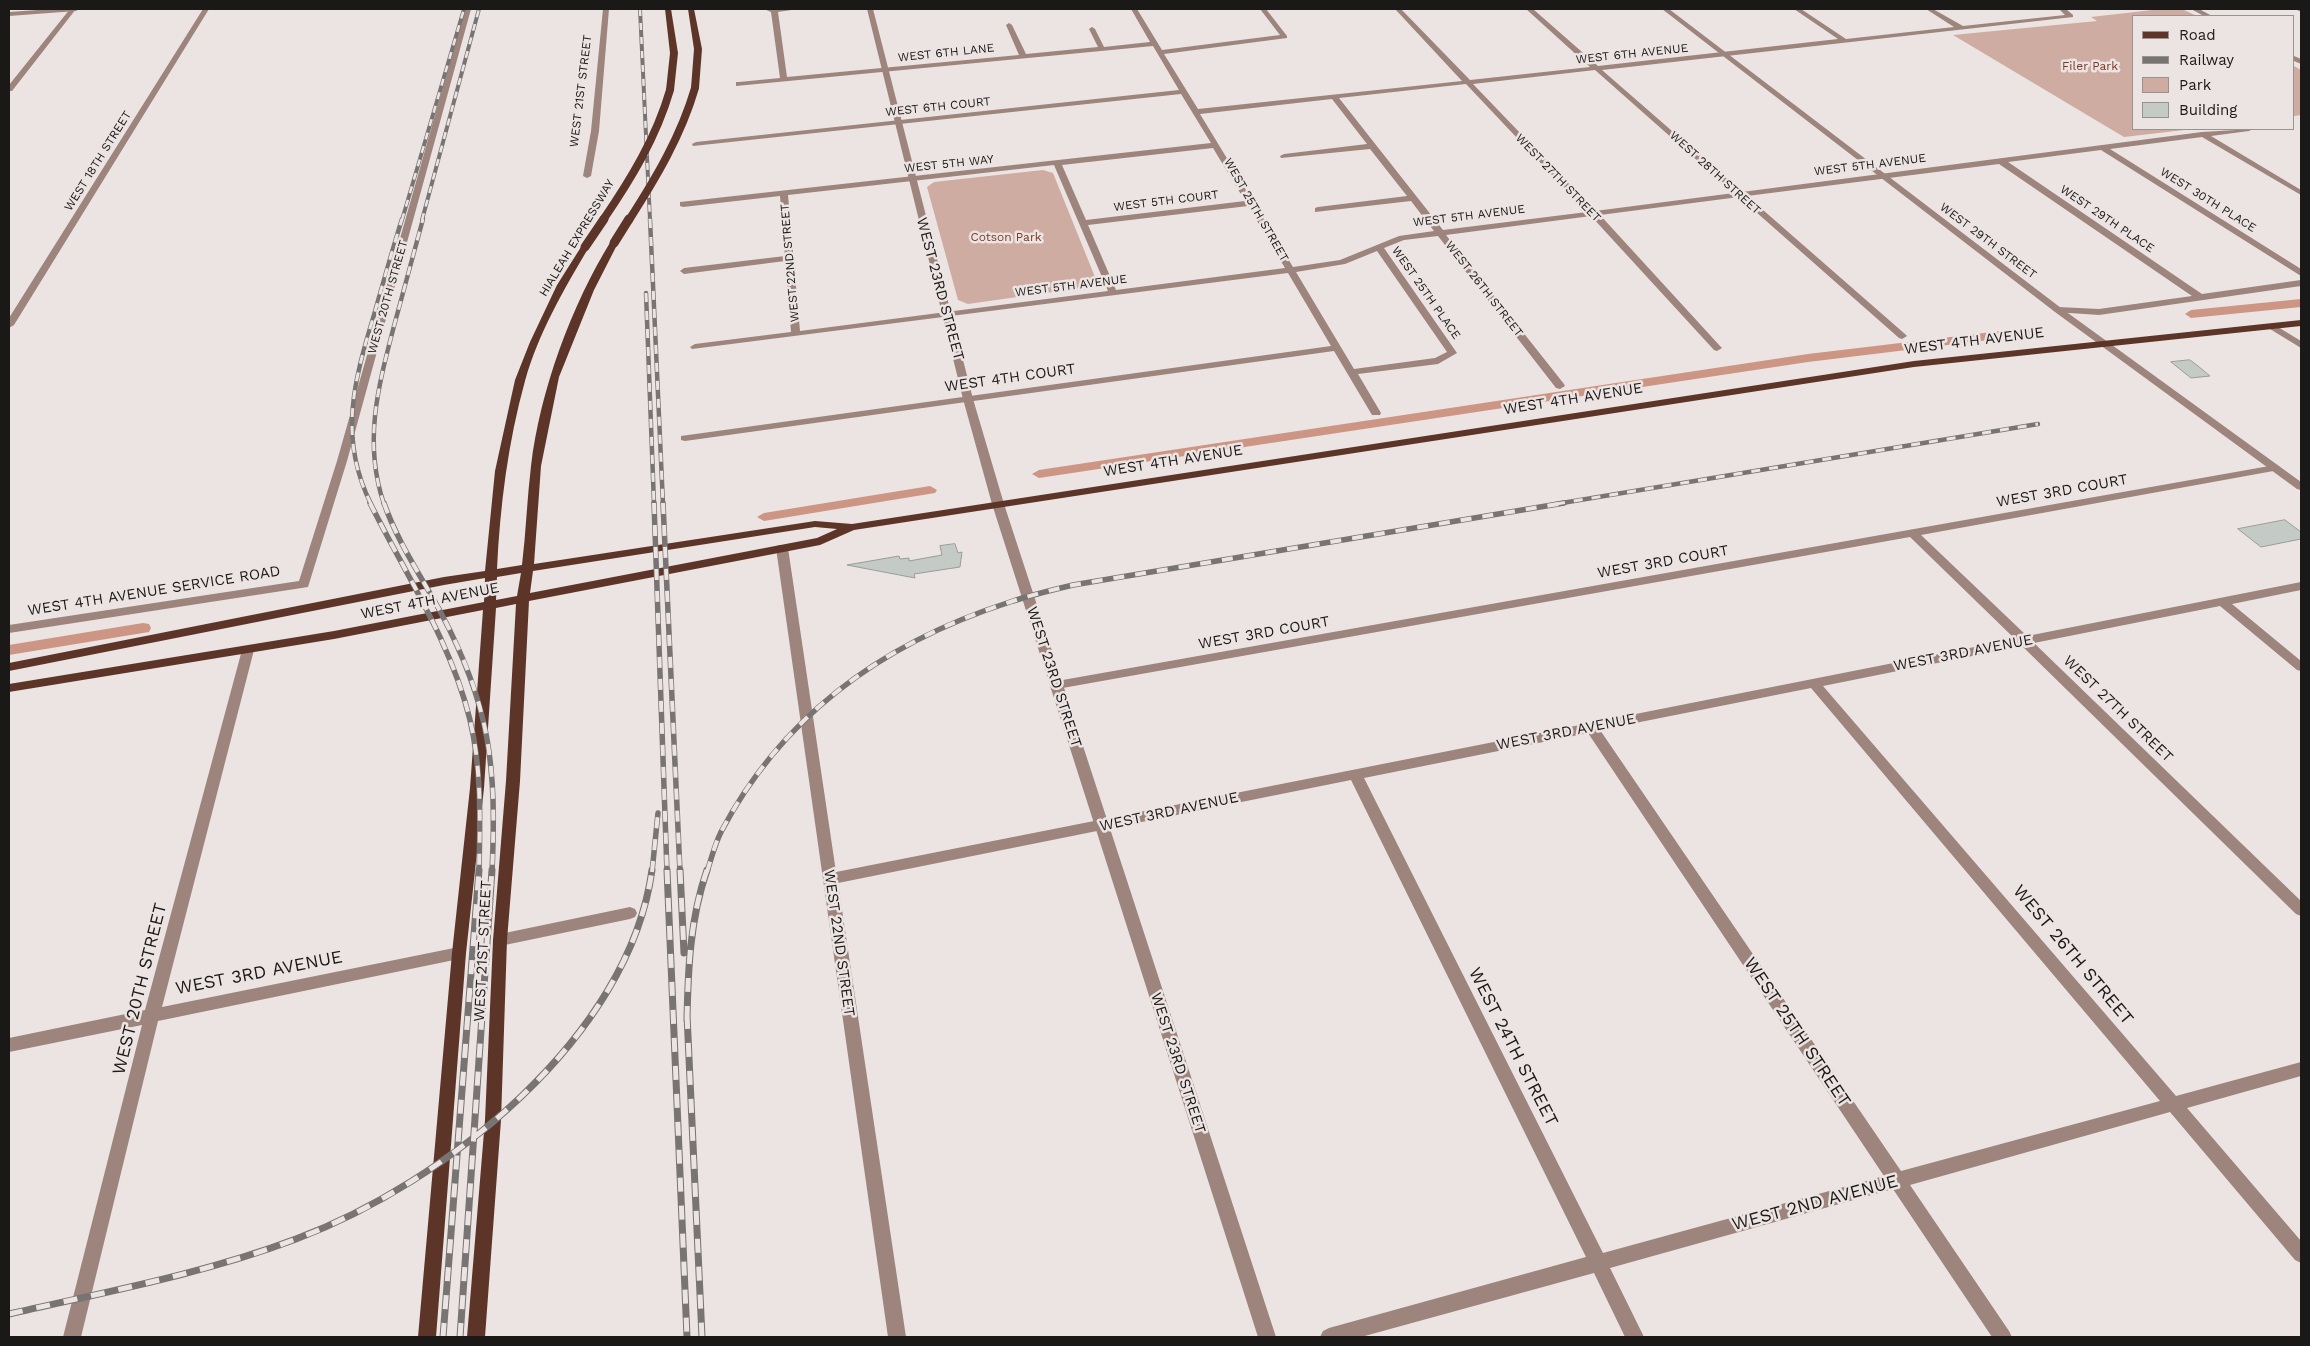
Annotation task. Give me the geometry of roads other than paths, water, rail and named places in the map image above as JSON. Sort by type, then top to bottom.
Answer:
[{"type":"main road","name":"HIALEAH EXPRESSWAY","points":[[491,574],[500,471],[520,380],[547,316],[585,247],[659,126],[670,90],[674,53],[668,9]]},
{"type":"main road","points":[[527,568],[536,466],[554,377],[581,307],[614,243],[666,159],[681,130],[695,88],[698,49],[691,9]]},
{"type":"main road","name":"WEST 4TH AVENUE","points":[[9,668],[342,600],[527,568],[816,524],[852,527],[1914,364],[2301,323]]},
{"type":"main road","name":"WEST 4TH AVENUE","points":[[9,688],[248,650],[490,606],[820,541],[852,527]]},
{"type":"main road","name":"WEST 21ST STREET","points":[[476,1337],[493,1120],[500,940],[523,599],[527,568]]},
{"type":"main road","name":"WEST 21ST STREET","points":[[428,1337],[460,953],[477,788],[491,574]]},
{"type":"street","points":[[9,14],[74,9]]},
{"type":"street","points":[[9,90],[74,9]]},
{"type":"street","name":"WEST 18TH STREET","points":[[9,325],[206,9]]},
{"type":"street","name":"WEST 20TH STREET","points":[[304,584],[342,460],[468,9]]},
{"type":"street","name":"WEST 21ST STREET","points":[[587,176],[596,121],[606,9]]},
{"type":"street","points":[[784,80],[771,10],[795,9]]},
{"type":"street","name":"WEST 23RD STREET","points":[[870,9],[897,123],[968,398],[998,504],[1267,1337]]},
{"type":"street","name":"WEST 25TH STREET","points":[[1134,9],[1376,413]]},
{"type":"street","points":[[1160,52],[1284,38],[1263,9]]},
{"type":"street","name":"WEST 27TH STREET","points":[[1398,9],[1593,213],[1717,348]]},
{"type":"street","name":"WEST 28TH STREET","points":[[1529,9],[1902,336]]},
{"type":"street","name":"WEST 29TH STREET","points":[[1665,9],[2058,310],[2301,487]]},
{"type":"street","points":[[1797,9],[1846,42]]},
{"type":"street","points":[[1930,9],[1963,29]]},
{"type":"street","name":"WEST 6TH AVENUE","points":[[1196,112],[2071,16],[2062,9]]},
{"type":"street","points":[[2194,9],[2207,15]]},
{"type":"street","points":[[1009,24],[1024,57]]},
{"type":"street","points":[[1092,29],[1102,49]]},
{"type":"street","name":"WEST 6TH LANE","points":[[739,84],[1155,44]]},
{"type":"street","name":"WEST 6TH COURT","points":[[696,144],[1184,92]]},
{"type":"street","name":"WEST 26TH STREET","points":[[1334,97],[1560,386]]},
{"type":"street","name":"WEST 5TH AVENUE","points":[[696,347],[1291,270],[1342,262],[1402,238],[2240,130]]},
{"type":"street","points":[[2202,134],[2301,193]]},
{"type":"street","name":"WEST 5TH WAY","points":[[683,204],[1217,145]]},
{"type":"street","points":[[1284,156],[1372,146]]},
{"type":"street","name":"WEST 30TH PLACE","points":[[2101,147],[2301,273]]},
{"type":"street","name":"WEST 29TH PLACE","points":[[1999,160],[2201,298]]},
{"type":"street","points":[[1057,163],[1112,293]]},
{"type":"street","name":"WEST 22ND STREET","points":[[784,193],[796,334]]},
{"type":"street","points":[[1318,210],[1413,198]]},
{"type":"street","name":"WEST 5TH COURT","points":[[1083,223],[1251,203]]},
{"type":"street","name":"WEST 25TH PLACE","points":[[1352,372],[1438,361],[1452,353],[1379,247]]},
{"type":"street","points":[[684,271],[790,258]]},
{"type":"street","name":"WEST 4TH AVENUE","points":[[2058,310],[2091,313],[2301,283]]},
{"type":"street","points":[[2273,327],[2301,345]]},
{"type":"street","name":"WEST 4TH COURT","points":[[685,438],[1338,348]]},
{"type":"street","name":"WEST 3RD COURT","points":[[1057,686],[2274,468]]},
{"type":"street","name":"WEST 27TH STREET","points":[[1913,532],[2301,910]]},
{"type":"street","name":"WEST 22ND STREET","points":[[782,548],[897,1337]]},
{"type":"street","name":"WEST 4TH AVENUE SERVICE ROAD","points":[[9,629],[304,584]]},
{"type":"street","name":"WEST 3RD AVENUE","points":[[830,879],[2301,586]]},
{"type":"street","points":[[2223,602],[2301,667]]},
{"type":"street","name":"WEST 20TH STREET","points":[[72,1337],[152,1015],[248,650]]},
{"type":"street","name":"WEST 26TH STREET","points":[[1814,683],[2301,1254]]},
{"type":"street","name":"WEST 25TH STREET","points":[[1592,727],[2003,1337]]},
{"type":"street","name":"WEST 24TH STREET","points":[[1354,774],[1635,1337]]},
{"type":"street","points":[[500,940],[630,913]]},
{"type":"street","name":"WEST 3RD AVENUE","points":[[9,1045],[460,953]]},
{"type":"street","name":"WEST 2ND AVENUE","points":[[1329,1337],[2301,1069]]},
{"type":"waterway","points":[[2191,314],[2301,303]]},
{"type":"waterway","points":[[1039,474],[1808,358],[2026,332]]},
{"type":"waterway","points":[[764,517],[930,490]]},
{"type":"waterway","points":[[9,650],[143,628]]},
{"type":"railway","points":[[402,220],[464,9]]},
{"type":"railway","points":[[422,220],[479,9]]},
{"type":"railway","points":[[640,9],[650,220]]},
{"type":"railway","points":[[371,504],[361,480],[355,456],[352,433],[353,410],[360,363],[402,219]]},
{"type":"railway","points":[[384,504],[374,459],[375,415],[378,393],[423,219]]},
{"type":"railway","points":[[650,219],[663,504]]},
{"type":"railway","points":[[646,293],[654,504]]},
{"type":"railway","points":[[1556,504],[2038,424]]},
{"type":"railway","points":[[370,503],[440,636],[462,691],[477,758],[480,834],[479,872]]},
{"type":"railway","points":[[384,503],[402,545],[457,645],[480,707],[487,737],[491,768],[493,800],[492,872]]},
{"type":"railway","points":[[654,503],[667,872]]},
{"type":"railway","points":[[663,503],[680,872]]},
{"type":"railway","points":[[707,872],[721,832],[746,790],[775,752],[807,718],[842,688],[880,661],[921,638],[964,619],[1018,599],[1073,585],[1564,503]]},
{"type":"railway","points":[[652,872],[658,813]]},
{"type":"railway","points":[[457,1149],[479,870]]},
{"type":"railway","points":[[474,1137],[492,870]]},
{"type":"railway","points":[[474,1137],[521,1096],[569,1046],[608,991],[636,932],[652,870]]},
{"type":"railway","points":[[667,870],[687,1337]]},
{"type":"railway","points":[[680,870],[684,953]]},
{"type":"railway","points":[[687,1017],[689,963],[693,926],[707,870]]},
{"type":"railway","points":[[687,1017],[702,1337]]},
{"type":"railway","points":[[457,1149],[474,1137]]},
{"type":"railway","points":[[460,1337],[474,1137]]},
{"type":"railway","points":[[9,1314],[190,1272],[296,1239],[353,1214],[411,1181],[457,1149]]},
{"type":"railway","points":[[443,1337],[457,1149]]},
{"type":"park label","name":"Filer Park","points":[[2090,66]]},
{"type":"park label","name":"Cotson Park","points":[[1006,237]]}]
